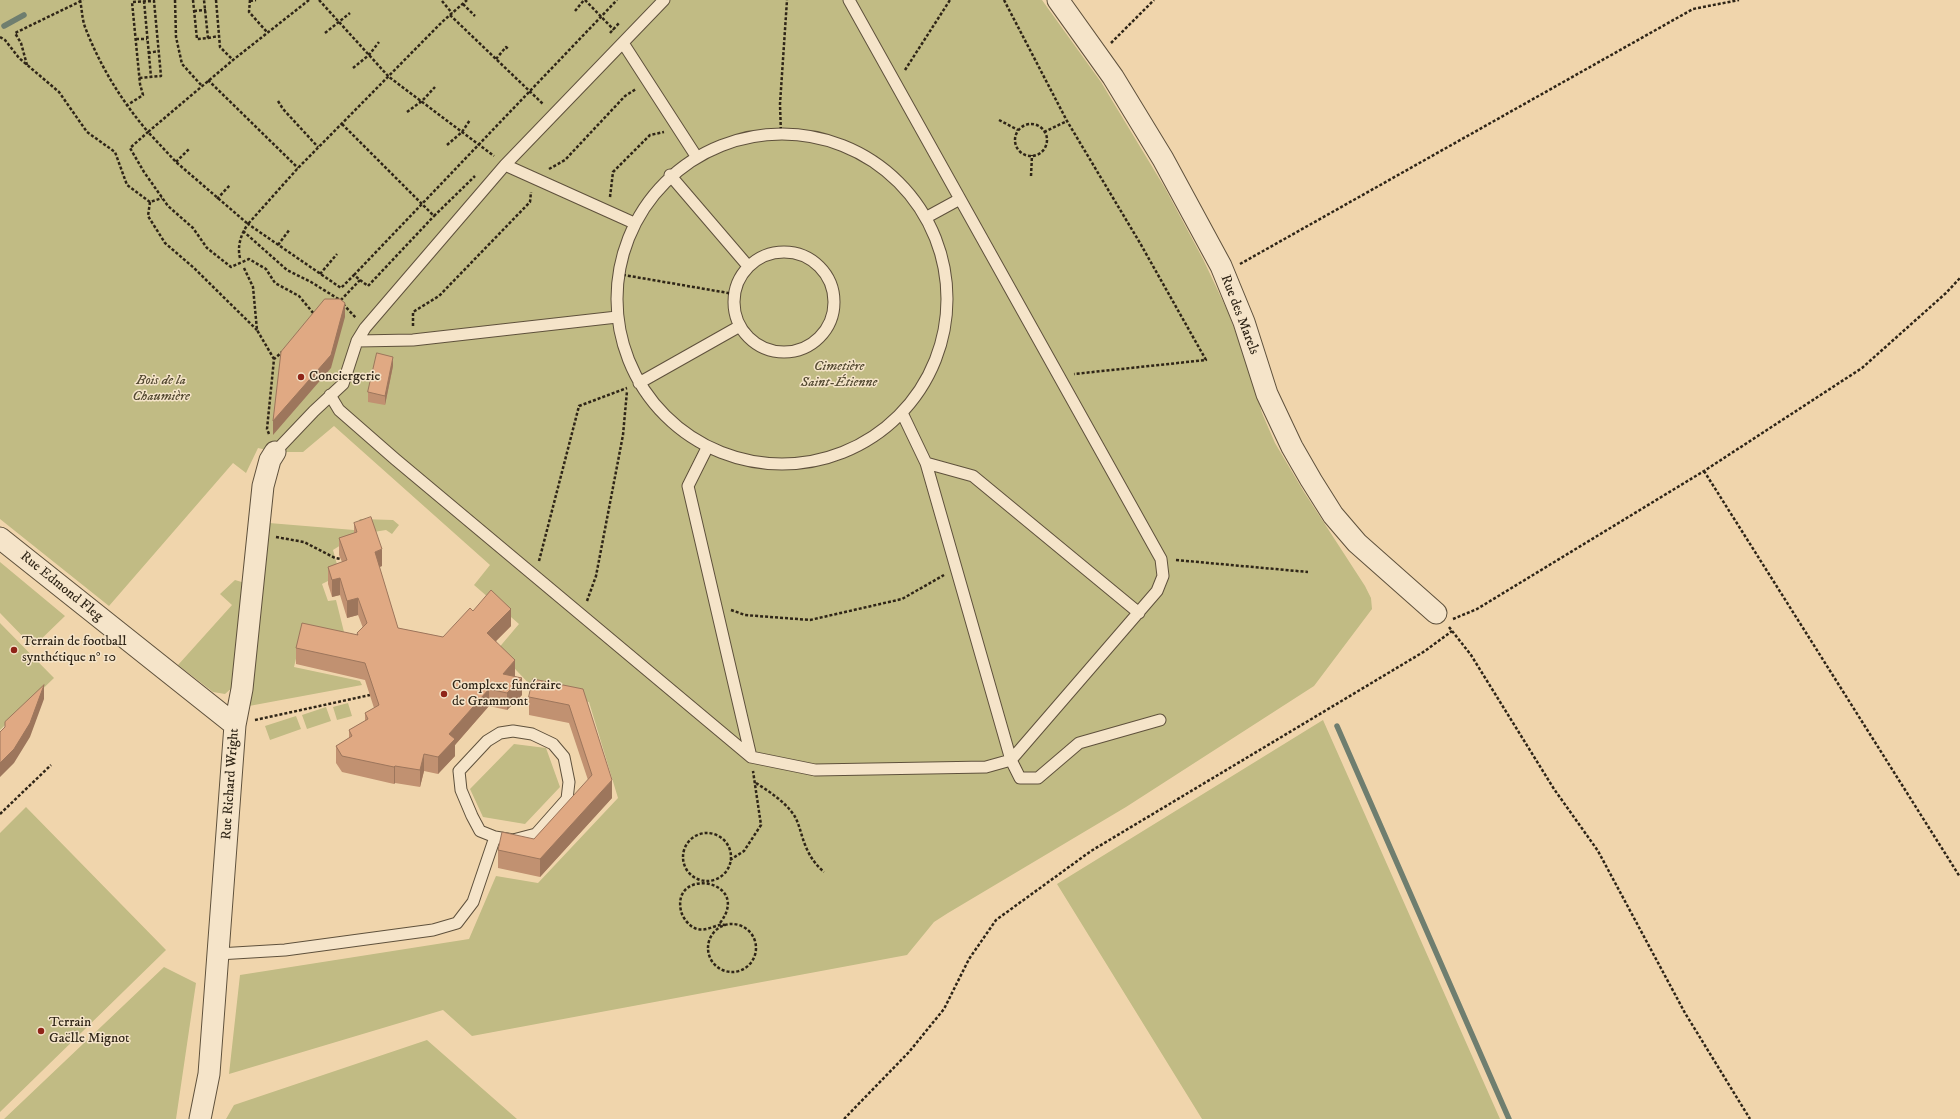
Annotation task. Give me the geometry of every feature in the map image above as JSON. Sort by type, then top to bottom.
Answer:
[{"type":"street","name":"Rue des Marels","points":[[1058,0],[1113,77],[1163,159],[1223,271],[1244,322],[1267,394],[1292,447],[1311,480],[1333,515],[1357,543],[1440,618]]},
{"type":"street","name":"Rue Richard Wright","points":[[200,1119],[209,1074],[235,725],[242,689],[264,486],[270,460],[275,452]]},
{"type":"street","name":"Rue Edmond Fleg","points":[[0,538],[235,725]]},
{"type":"lane","points":[[275,452],[330,395],[343,384],[357,341],[365,328],[505,165],[664,0]]},
{"type":"lane","points":[[330,395],[339,410],[395,459],[751,756],[815,770],[986,767],[1012,760],[1139,613],[1156,591],[1163,576],[1161,559],[849,0]]},
{"type":"lane","points":[[623,43],[696,156]]},
{"type":"lane","points":[[798,133],[850,147],[894,176],[927,217],[946,267],[948,320],[933,371],[903,415],[861,447],[811,464],[758,464],[707,448],[668,420],[639,383],[624,351],[617,317],[618,274],[634,223],[654,194],[670,175],[696,156],[746,137],[781,134],[798,133]]},
{"type":"lane","points":[[505,165],[634,223]]},
{"type":"lane","points":[[670,175],[748,266]]},
{"type":"lane","points":[[927,217],[960,199]]},
{"type":"lane","points":[[786,252],[800,254],[812,260],[822,270],[830,282],[834,295],[833,309],[830,322],[822,334],[812,344],[799,350],[786,352],[766,348],[748,337],[740,326],[733,305],[734,294],[741,274],[748,266],[759,258],[772,253],[786,252]]},
{"type":"lane","points":[[357,341],[412,340],[617,317]]},
{"type":"lane","points":[[639,383],[740,326]]},
{"type":"lane","points":[[903,415],[926,464],[1012,760],[1020,778],[1038,778],[1079,743],[1160,720]]},
{"type":"lane","points":[[707,448],[688,486],[751,756]]},
{"type":"lane","points":[[926,464],[974,476],[1139,613]]},
{"type":"lane","points":[[514,731],[532,734],[553,744],[564,757],[569,782],[567,799],[536,834],[513,840],[494,837],[480,830],[472,816],[461,790],[459,771],[487,741],[500,733],[514,731]]},
{"type":"lane","points":[[218,954],[285,950],[433,930],[457,923],[474,902],[494,837]]},
{"type":"path","points":[[27,65],[21,43],[15,32],[81,0],[85,26],[107,75],[126,106],[148,132],[176,162],[217,199],[248,224],[341,288],[617,0]]},
{"type":"path","points":[[126,106],[143,95],[139,78],[132,2],[158,0]]},
{"type":"path","points":[[176,0],[176,36],[182,64],[202,86]]},
{"type":"path","points":[[193,0],[197,39],[219,36]]},
{"type":"path","points":[[204,0],[208,38]]},
{"type":"path","points":[[216,0],[220,47],[233,60]]},
{"type":"path","points":[[256,0],[250,0],[249,12],[267,32]]},
{"type":"path","points":[[309,0],[208,80],[130,148],[144,172],[168,206],[193,228],[207,248],[231,267],[249,259],[266,269],[275,283],[299,296],[317,318]]},
{"type":"path","points":[[319,0],[389,76],[505,165]]},
{"type":"path","points":[[240,258],[238,250],[243,231],[248,224],[318,147],[451,14],[467,0]]},
{"type":"path","points":[[575,11],[585,0],[623,43]]},
{"type":"path","points":[[781,134],[780,104],[787,0]]},
{"type":"path","points":[[896,84],[950,0]]},
{"type":"path","points":[[1004,0],[1067,121],[1140,243],[1206,360],[1059,375]]},
{"type":"path","points":[[1098,56],[1154,0]]},
{"type":"path","points":[[1223,271],[1242,263],[1692,9],[1739,0]]},
{"type":"path","points":[[144,1],[150,77]]},
{"type":"path","points":[[139,78],[161,76],[154,1]]},
{"type":"path","points":[[442,1],[451,14],[543,104]]},
{"type":"path","points":[[463,4],[475,16]]},
{"type":"path","points":[[194,10],[206,10]]},
{"type":"path","points":[[325,33],[350,13]]},
{"type":"path","points":[[0,37],[5,40],[19,58],[59,92],[87,132],[115,152],[127,185],[150,202]]},
{"type":"path","points":[[136,39],[147,39]]},
{"type":"path","points":[[353,68],[369,55],[379,42]]},
{"type":"path","points":[[496,59],[506,47],[509,50]]},
{"type":"path","points":[[148,52],[159,51]]},
{"type":"path","points":[[208,80],[298,168]]},
{"type":"path","points":[[412,340],[413,312],[439,296],[530,202],[534,178],[565,160],[625,96],[648,81]]},
{"type":"path","points":[[407,112],[422,101],[435,87]]},
{"type":"path","points":[[278,101],[283,109],[318,147]]},
{"type":"path","points":[[447,145],[462,132],[470,120]]},
{"type":"path","points":[[999,120],[1018,130]]},
{"type":"path","points":[[1044,132],[1067,121]]},
{"type":"path","points":[[342,124],[434,216]]},
{"type":"path","points":[[1032,124],[1037,125],[1044,132],[1046,142],[1045,147],[1042,151],[1032,155],[1027,155],[1018,149],[1015,140],[1018,130],[1032,124]]},
{"type":"path","points":[[610,212],[610,186],[612,172],[650,135],[679,130]]},
{"type":"path","points":[[176,162],[189,149]]},
{"type":"path","points":[[1031,176],[1032,155]]},
{"type":"path","points":[[488,162],[494,156]]},
{"type":"path","points":[[354,275],[368,286],[434,216],[478,173]]},
{"type":"path","points":[[217,199],[230,185]]},
{"type":"path","points":[[150,202],[162,198]]},
{"type":"path","points":[[150,202],[148,216],[165,243],[194,268],[257,330],[274,359],[267,429],[275,452]]},
{"type":"path","points":[[278,245],[290,229]]},
{"type":"path","points":[[243,231],[287,270],[310,282],[340,301],[365,328]]},
{"type":"path","points":[[320,274],[338,254]]},
{"type":"path","points":[[244,268],[253,287],[257,330]]},
{"type":"path","points":[[618,274],[734,294]]},
{"type":"path","points":[[1750,1119],[1685,1013],[1598,851],[1554,790],[1472,654],[1440,618],[1477,609],[1704,471],[1862,368],[1946,293],[1960,278]]},
{"type":"path","points":[[340,301],[360,280]]},
{"type":"path","points":[[274,359],[287,347]]},
{"type":"path","points":[[535,575],[580,406],[639,383]]},
{"type":"path","points":[[582,614],[596,576],[623,435],[627,388]]},
{"type":"path","points":[[1704,471],[1960,877]]},
{"type":"path","points":[[257,540],[268,535],[304,542],[335,558],[341,559]]},
{"type":"path","points":[[1161,559],[1308,572]]},
{"type":"path","points":[[716,604],[744,615],[810,620],[902,598],[956,568]]},
{"type":"path","points":[[844,1119],[909,1052],[944,1009],[969,959],[996,920],[1091,851],[1425,651],[1452,631]]},
{"type":"path","points":[[235,725],[370,695]]},
{"type":"path","points":[[730,860],[744,851],[761,826],[751,756]]},
{"type":"path","points":[[0,814],[50,765]]},
{"type":"path","points":[[755,783],[774,794],[794,815],[801,830],[806,847],[816,865],[824,872]]},
{"type":"path","points":[[708,880],[723,874],[728,868],[730,852],[727,845],[716,835],[701,834],[688,842],[683,856],[688,870],[693,876],[708,880],[713,884],[724,894],[727,902],[727,910],[720,923],[713,928],[697,929],[690,925],[681,913],[681,898],[685,891],[698,883],[713,884]]},
{"type":"path","points":[[720,923],[742,926],[753,936],[756,944],[756,952],[748,966],[734,972],[719,967],[713,962],[709,947],[714,933],[726,925]]},
{"type":"green space","name":"Cimetière Saint-Étienne","points":[[0,0],[1042,0],[1101,82],[1165,188],[1203,259],[1228,312],[1246,360],[1262,413],[1275,443],[1304,492],[1365,586],[1371,598],[1372,609],[1314,686],[1126,807],[934,922],[907,955],[472,1036],[443,1010],[229,1074],[240,975],[469,939],[496,876],[538,883],[618,798],[589,702],[537,692],[497,650],[519,624],[474,585],[490,565],[334,426],[303,452],[275,452],[258,448],[246,473],[233,463],[109,606],[0,519]]},
{"type":"green space","points":[[360,519],[393,520],[399,525],[392,534],[386,530],[365,534],[346,542],[333,550],[340,575],[322,584],[328,601],[336,600],[347,644],[302,633],[294,667],[360,681],[362,685],[249,706],[269,523],[354,530]]},
{"type":"green space","points":[[0,562],[65,616],[33,647],[0,613]]},
{"type":"green space","points":[[235,580],[245,583],[234,686],[225,694],[213,692],[178,665],[232,605],[220,594]]},
{"type":"green space","name":"Terrain de football synthétique n° 10","points":[[0,623],[54,678],[0,730]]},
{"type":"green space","points":[[348,703],[352,716],[337,720],[333,707]]},
{"type":"green space","points":[[326,707],[331,721],[307,729],[302,715]]},
{"type":"green space","points":[[296,716],[301,729],[270,740],[265,726]]},
{"type":"green space","points":[[1323,720],[1500,1119],[1202,1119],[1057,884]]},
{"type":"green space","points":[[514,744],[546,748],[560,787],[525,824],[483,817],[470,789]]},
{"type":"green space","name":"Terrain Gaëlle Mignot","points":[[26,807],[166,950],[0,1112],[0,833]]},
{"type":"green space","points":[[164,967],[196,983],[176,1119],[4,1119]]},
{"type":"green space","points":[[427,1040],[517,1119],[226,1119],[234,1105]]},
{"type":"building","name":"Conciergerie","points":[[325,299],[340,299],[345,303],[331,355],[273,421],[281,352]]},
{"type":"building","points":[[377,353],[393,357],[385,396],[368,392]]},
{"type":"building","name":"Complexe funéraire de Grammont","points":[[371,517],[382,549],[375,552],[398,628],[443,637],[470,608],[473,611],[491,590],[511,609],[487,633],[515,660],[503,674],[522,678],[507,693],[489,689],[449,734],[455,739],[438,757],[424,754],[420,770],[394,767],[342,756],[336,746],[352,736],[349,730],[368,719],[365,713],[379,705],[365,663],[296,648],[302,623],[358,635],[357,633],[367,623],[358,598],[347,601],[340,578],[332,580],[328,567],[347,560],[339,538],[357,532],[354,523]]},
{"type":"building","points":[[533,679],[583,689],[612,780],[540,859],[498,850],[502,832],[534,839],[592,775],[569,705],[529,697]]},
{"type":"building","points":[[44,685],[30,723],[14,749],[0,763],[0,732],[5,727],[5,722]]},
{"type":"waterway","points":[[4,26],[24,15]]},
{"type":"waterway","points":[[1337,726],[1509,1119]]},
{"type":"place","name":"Conciergerie","points":[[301,377]]},
{"type":"place","name":"Terrain de football synthétique n° 10","points":[[14,650]]},
{"type":"place","name":"Complexe funéraire de Grammont","points":[[444,694]]},
{"type":"place","name":"Terrain Gaëlle Mignot","points":[[41,1031]]},
{"type":"park label","name":"Bois de la Chaumière","points":[[161,390]]}]
